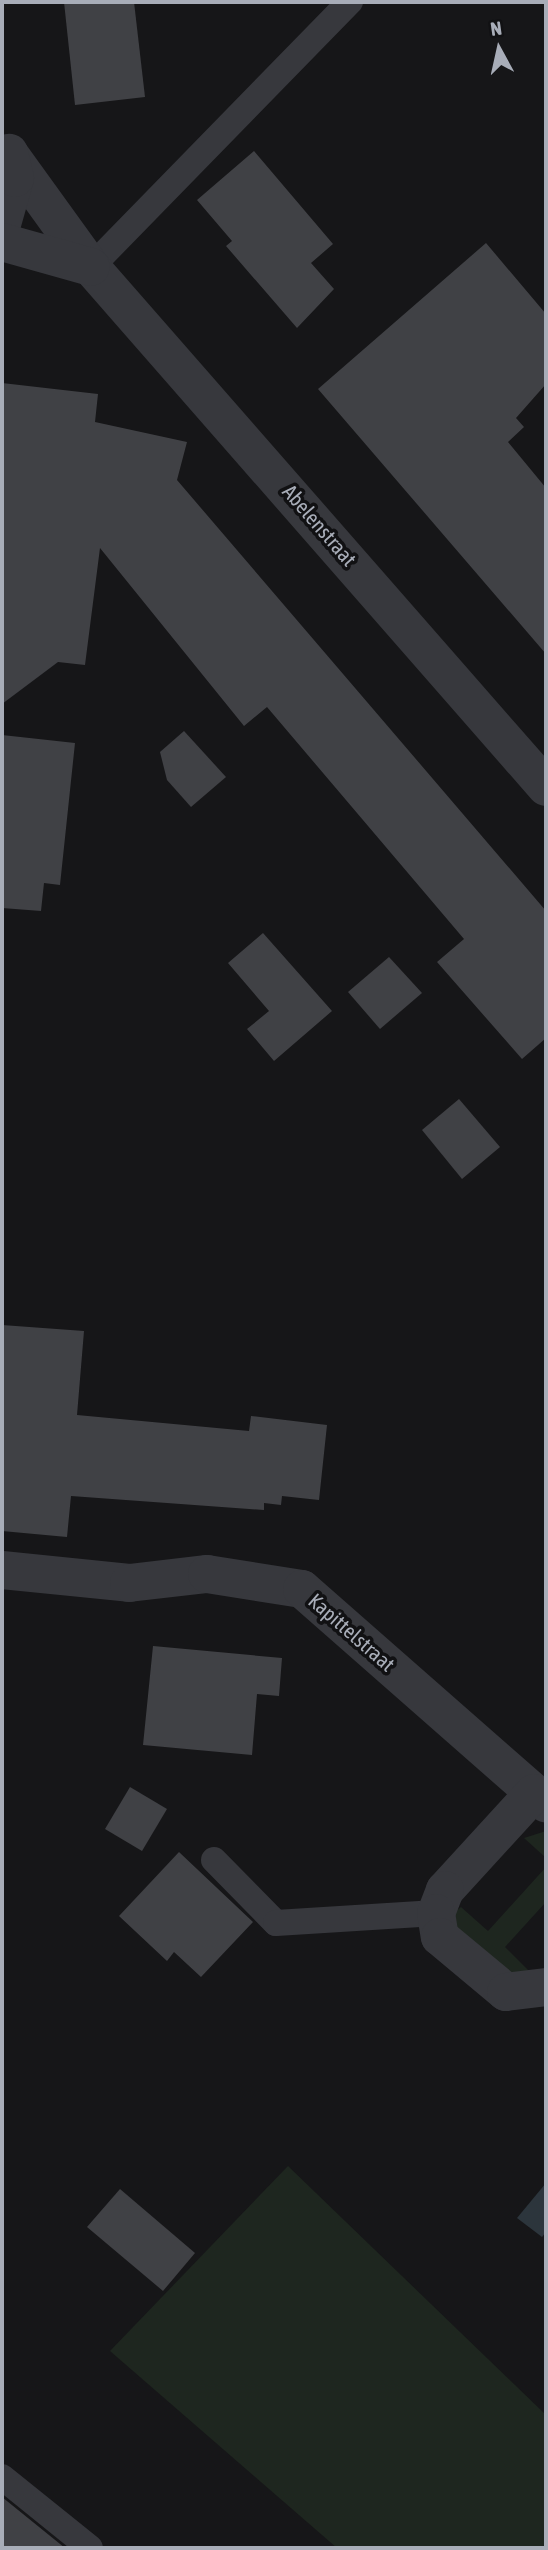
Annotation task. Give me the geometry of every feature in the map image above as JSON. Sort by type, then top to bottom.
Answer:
[{"type":"street","name":"Abelenstraat","points":[[6,146],[91,267],[546,787]]},
{"type":"street","points":[[2,224],[12,200],[6,146]]},
{"type":"street","points":[[2,242],[91,267]]},
{"type":"street","name":"Kapittelstraat","points":[[2,1570],[129,1583],[207,1574],[302,1589],[540,1798],[445,1890],[436,1913]]},
{"type":"street","points":[[436,1913],[440,1937],[506,1992],[546,1987]]},
{"type":"lane","points":[[91,267],[350,2]]},
{"type":"lane","points":[[214,1860],[276,1923],[436,1913]]},
{"type":"lane","points":[[2,2477],[90,2548]]},
{"type":"shaded area","points":[[546,1831],[546,1858],[524,1838]]},
{"type":"shaded area","points":[[546,1867],[546,1902],[505,1947],[531,1973],[510,1978],[456,1929],[455,1912],[461,1907],[488,1931]]},
{"type":"shaded area","points":[[288,2166],[546,2415],[546,2548],[337,2548],[110,2351]]},
{"type":"shaded area","points":[[546,2183],[546,2232],[542,2237],[517,2218]]},
{"type":"building","points":[[64,2],[134,2],[145,97],[75,105]]},
{"type":"building","points":[[254,151],[333,244],[311,263],[334,289],[297,328],[226,246],[232,241],[197,200]]},
{"type":"building","points":[[486,243],[546,314],[546,384],[516,418],[524,427],[508,442],[546,488],[546,654],[318,389]]},
{"type":"building","points":[[2,383],[98,394],[95,422],[187,442],[177,480],[546,911],[546,1038],[522,1059],[437,962],[464,939],[267,707],[244,726],[100,548],[85,665],[58,662],[2,704]]},
{"type":"building","points":[[184,731],[226,777],[191,807],[167,780],[160,752]]},
{"type":"building","points":[[2,735],[75,743],[60,885],[44,883],[41,911],[2,908]]},
{"type":"building","points":[[263,933],[332,1011],[274,1061],[247,1029],[269,1011],[228,963]]},
{"type":"building","points":[[389,957],[422,993],[380,1029],[348,992]]},
{"type":"building","points":[[459,1099],[500,1147],[462,1179],[422,1130]]},
{"type":"building","points":[[2,1325],[84,1331],[77,1415],[249,1431],[251,1416],[327,1425],[319,1500],[282,1496],[281,1505],[264,1503],[264,1510],[71,1496],[67,1537],[2,1531]]},
{"type":"building","points":[[153,1646],[282,1658],[279,1696],[257,1694],[252,1755],[143,1745]]},
{"type":"building","points":[[130,1787],[167,1809],[142,1851],[105,1829]]},
{"type":"building","points":[[179,1852],[253,1922],[201,1977],[174,1952],[167,1961],[119,1916]]},
{"type":"building","points":[[120,2189],[195,2253],[163,2291],[87,2227]]},
{"type":"building","points":[[2,2497],[65,2548],[2,2548]]}]
